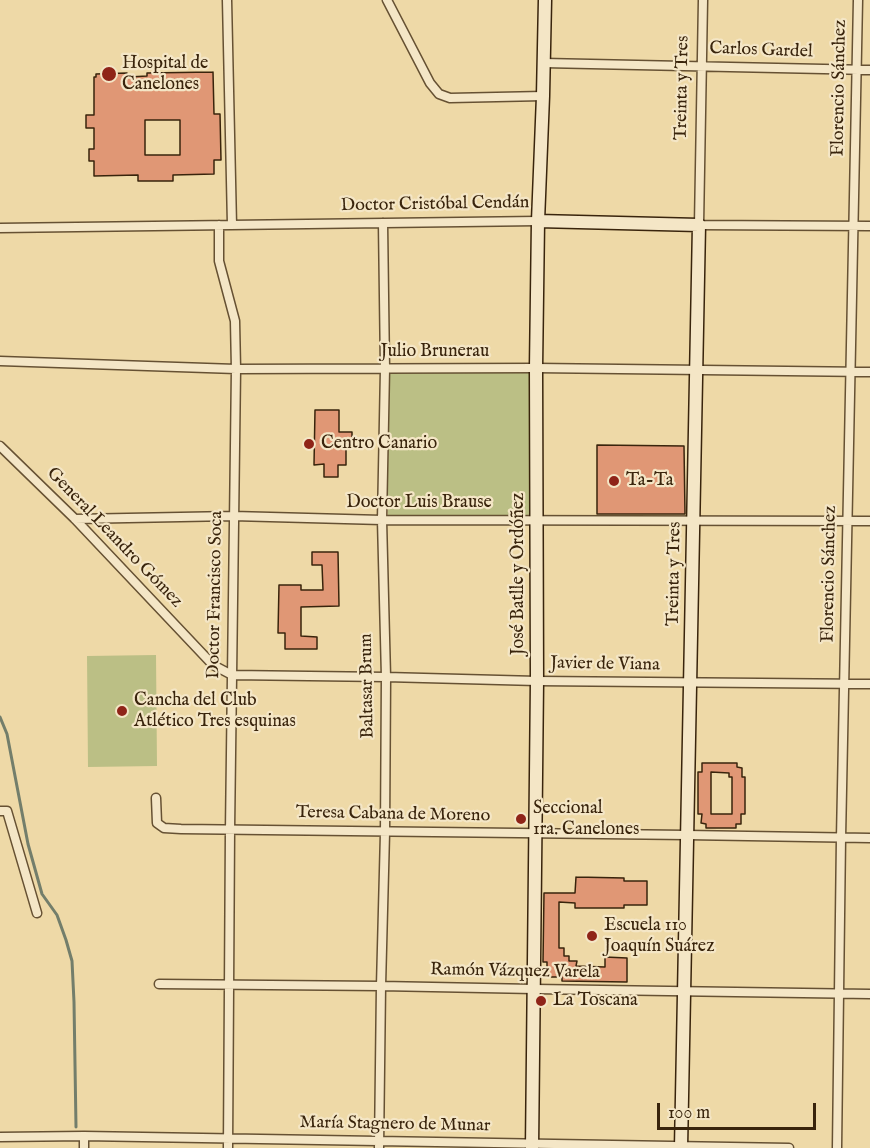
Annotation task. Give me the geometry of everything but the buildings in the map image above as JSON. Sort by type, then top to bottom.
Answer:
[{"type":"street","points":[[227,0],[232,225]]},
{"type":"street","points":[[387,0],[430,83],[439,94],[450,98],[543,96]]},
{"type":"street","name":"José Batlle y Ordóñez","points":[[532,1146],[537,681],[536,368],[545,0]]},
{"type":"street","name":"Treinta y Tres","points":[[681,1147],[703,0]]},
{"type":"street","name":"Florencio Sánchez","points":[[837,1148],[838,993],[858,0]]},
{"type":"street","name":"Carlos Gardel","points":[[544,63],[870,70]]},
{"type":"street","name":"Doctor Cristóbal Cendán","points":[[0,228],[538,221],[870,226]]},
{"type":"street","name":"Baltasar Brum","points":[[379,1145],[386,832],[386,677],[382,520],[385,369],[384,223]]},
{"type":"street","name":"Doctor Francisco Soca","points":[[219,225],[219,261],[235,321],[236,369],[228,1143]]},
{"type":"street","name":"Julio Brunerau","points":[[0,361],[236,369],[536,368],[870,372]]},
{"type":"street","name":"General Leandro Gómez","points":[[0,446],[75,519],[213,664],[232,675]]},
{"type":"street","name":"Doctor Luis Brause","points":[[75,519],[234,516],[382,520],[870,521]]},
{"type":"street","name":"Javier de Viana","points":[[232,675],[870,684]]},
{"type":"street","name":"Teresa Cabana de Moreno","points":[[156,798],[157,823],[165,828],[181,829],[870,838]]},
{"type":"street","points":[[0,811],[7,811],[36,913]]},
{"type":"street","name":"Ramón Vázquez Varela","points":[[159,984],[870,994]]},
{"type":"street","points":[[84,1136],[84,1148]]},
{"type":"street","name":"María Stagnero de Munar","points":[[0,1137],[84,1136],[228,1143],[789,1148]]},
{"type":"green space","points":[[388,371],[531,372],[531,516],[388,516]]},
{"type":"green space","name":"Cancha del Club Atlético Tres esquinas","points":[[156,655],[157,766],[88,767],[87,656]]},
{"type":"waterway","points":[[0,717],[7,734],[28,844],[42,894],[57,915],[72,961],[76,1127]]},
{"type":"place","name":"Hospital de Canelones","points":[[109,74]]},
{"type":"place","name":"Centro Canario","points":[[309,444]]},
{"type":"place","name":"Ta-Ta","points":[[614,481]]},
{"type":"place","name":"Cancha del Club Atlético Tres esquinas","points":[[122,711]]},
{"type":"place","name":"Seccional 1ra. Canelones","points":[[521,819]]},
{"type":"place","name":"Escuela 110 Joaquín Suárez","points":[[592,936]]},
{"type":"place","name":"La Toscana","points":[[541,1001]]}]
